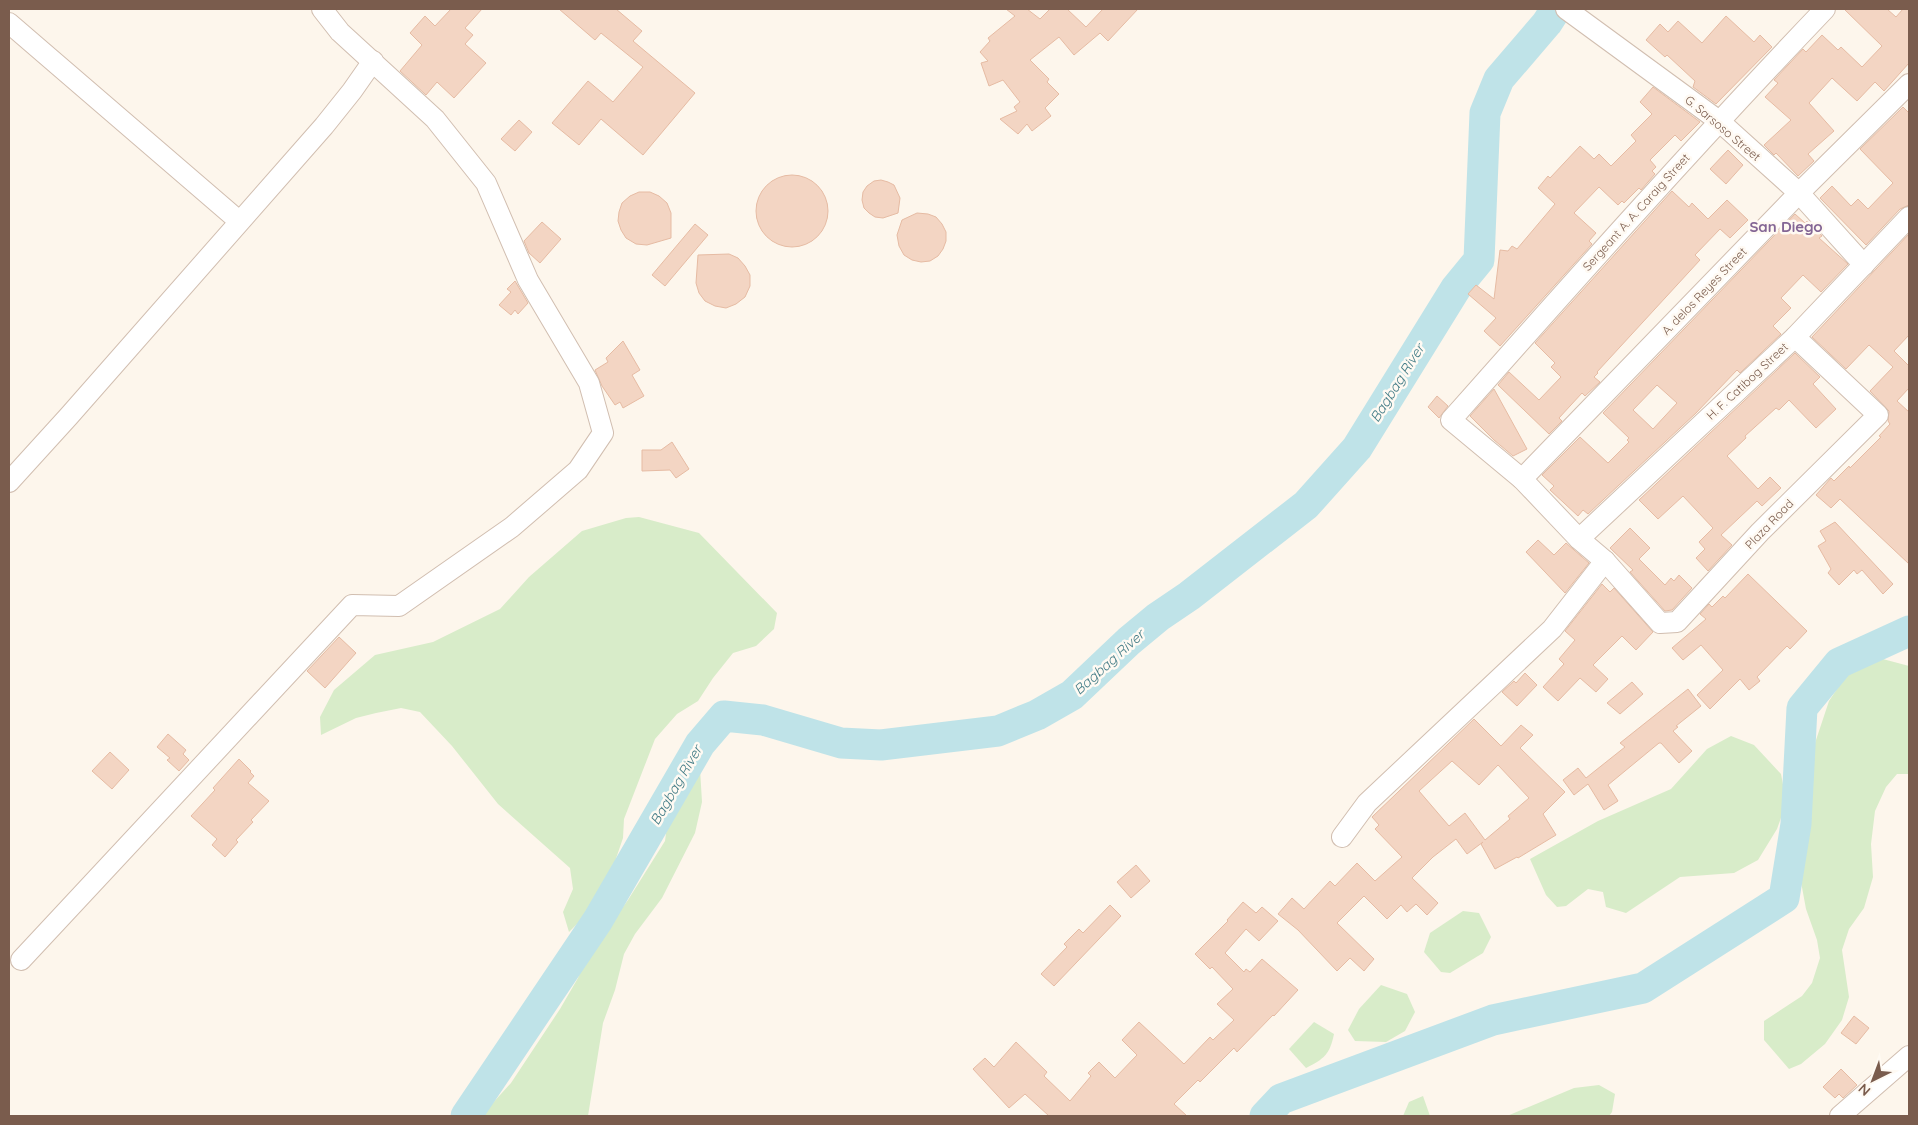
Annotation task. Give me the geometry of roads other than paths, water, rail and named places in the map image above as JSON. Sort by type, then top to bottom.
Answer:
[{"type":"street","points":[[21,960],[352,605],[400,606],[512,527],[578,470],[603,433],[590,383],[528,280],[486,182],[435,119],[340,32],[322,9]]},
{"type":"street","name":"Sergeant A. A. Caraig Street","points":[[1451,420],[1607,242],[1825,9]]},
{"type":"street","name":"G. Sarsoso Street","points":[[1571,12],[1719,121],[1799,193],[1864,265]]},
{"type":"street","points":[[9,23],[239,221]]},
{"type":"street","points":[[9,482],[324,126],[352,92],[372,62]]},
{"type":"street","name":"A. delos Reyes Street","points":[[1522,479],[1799,193],[1909,84]]},
{"type":"street","name":"H. F. Catibog Street","points":[[1579,539],[1795,337],[1909,217]]},
{"type":"street","name":"Plaza Road","points":[[1451,420],[1522,479],[1579,539],[1605,561],[1660,624],[1677,622],[1760,532],[1878,416],[1795,337]]},
{"type":"street","points":[[1342,837],[1367,803],[1552,629],[1605,561]]},
{"type":"street","points":[[1840,1116],[1909,1056]]},
{"type":"waterway","name":"Bagbag River","points":[[466,1116],[598,920],[700,744],[724,716],[763,720],[841,743],[881,745],[998,731],[1037,715],[1072,695],[1129,641],[1158,617],[1189,596],[1306,505],[1357,448],[1456,288],[1479,260],[1485,113],[1499,79],[1547,23],[1556,9]]},
{"type":"waterway","points":[[1265,1116],[1281,1099],[1493,1020],[1643,988],[1784,898],[1796,824],[1802,708],[1839,663],[1909,631]]},
{"type":"district","name":"San Diego","points":[[1786,226]]}]
